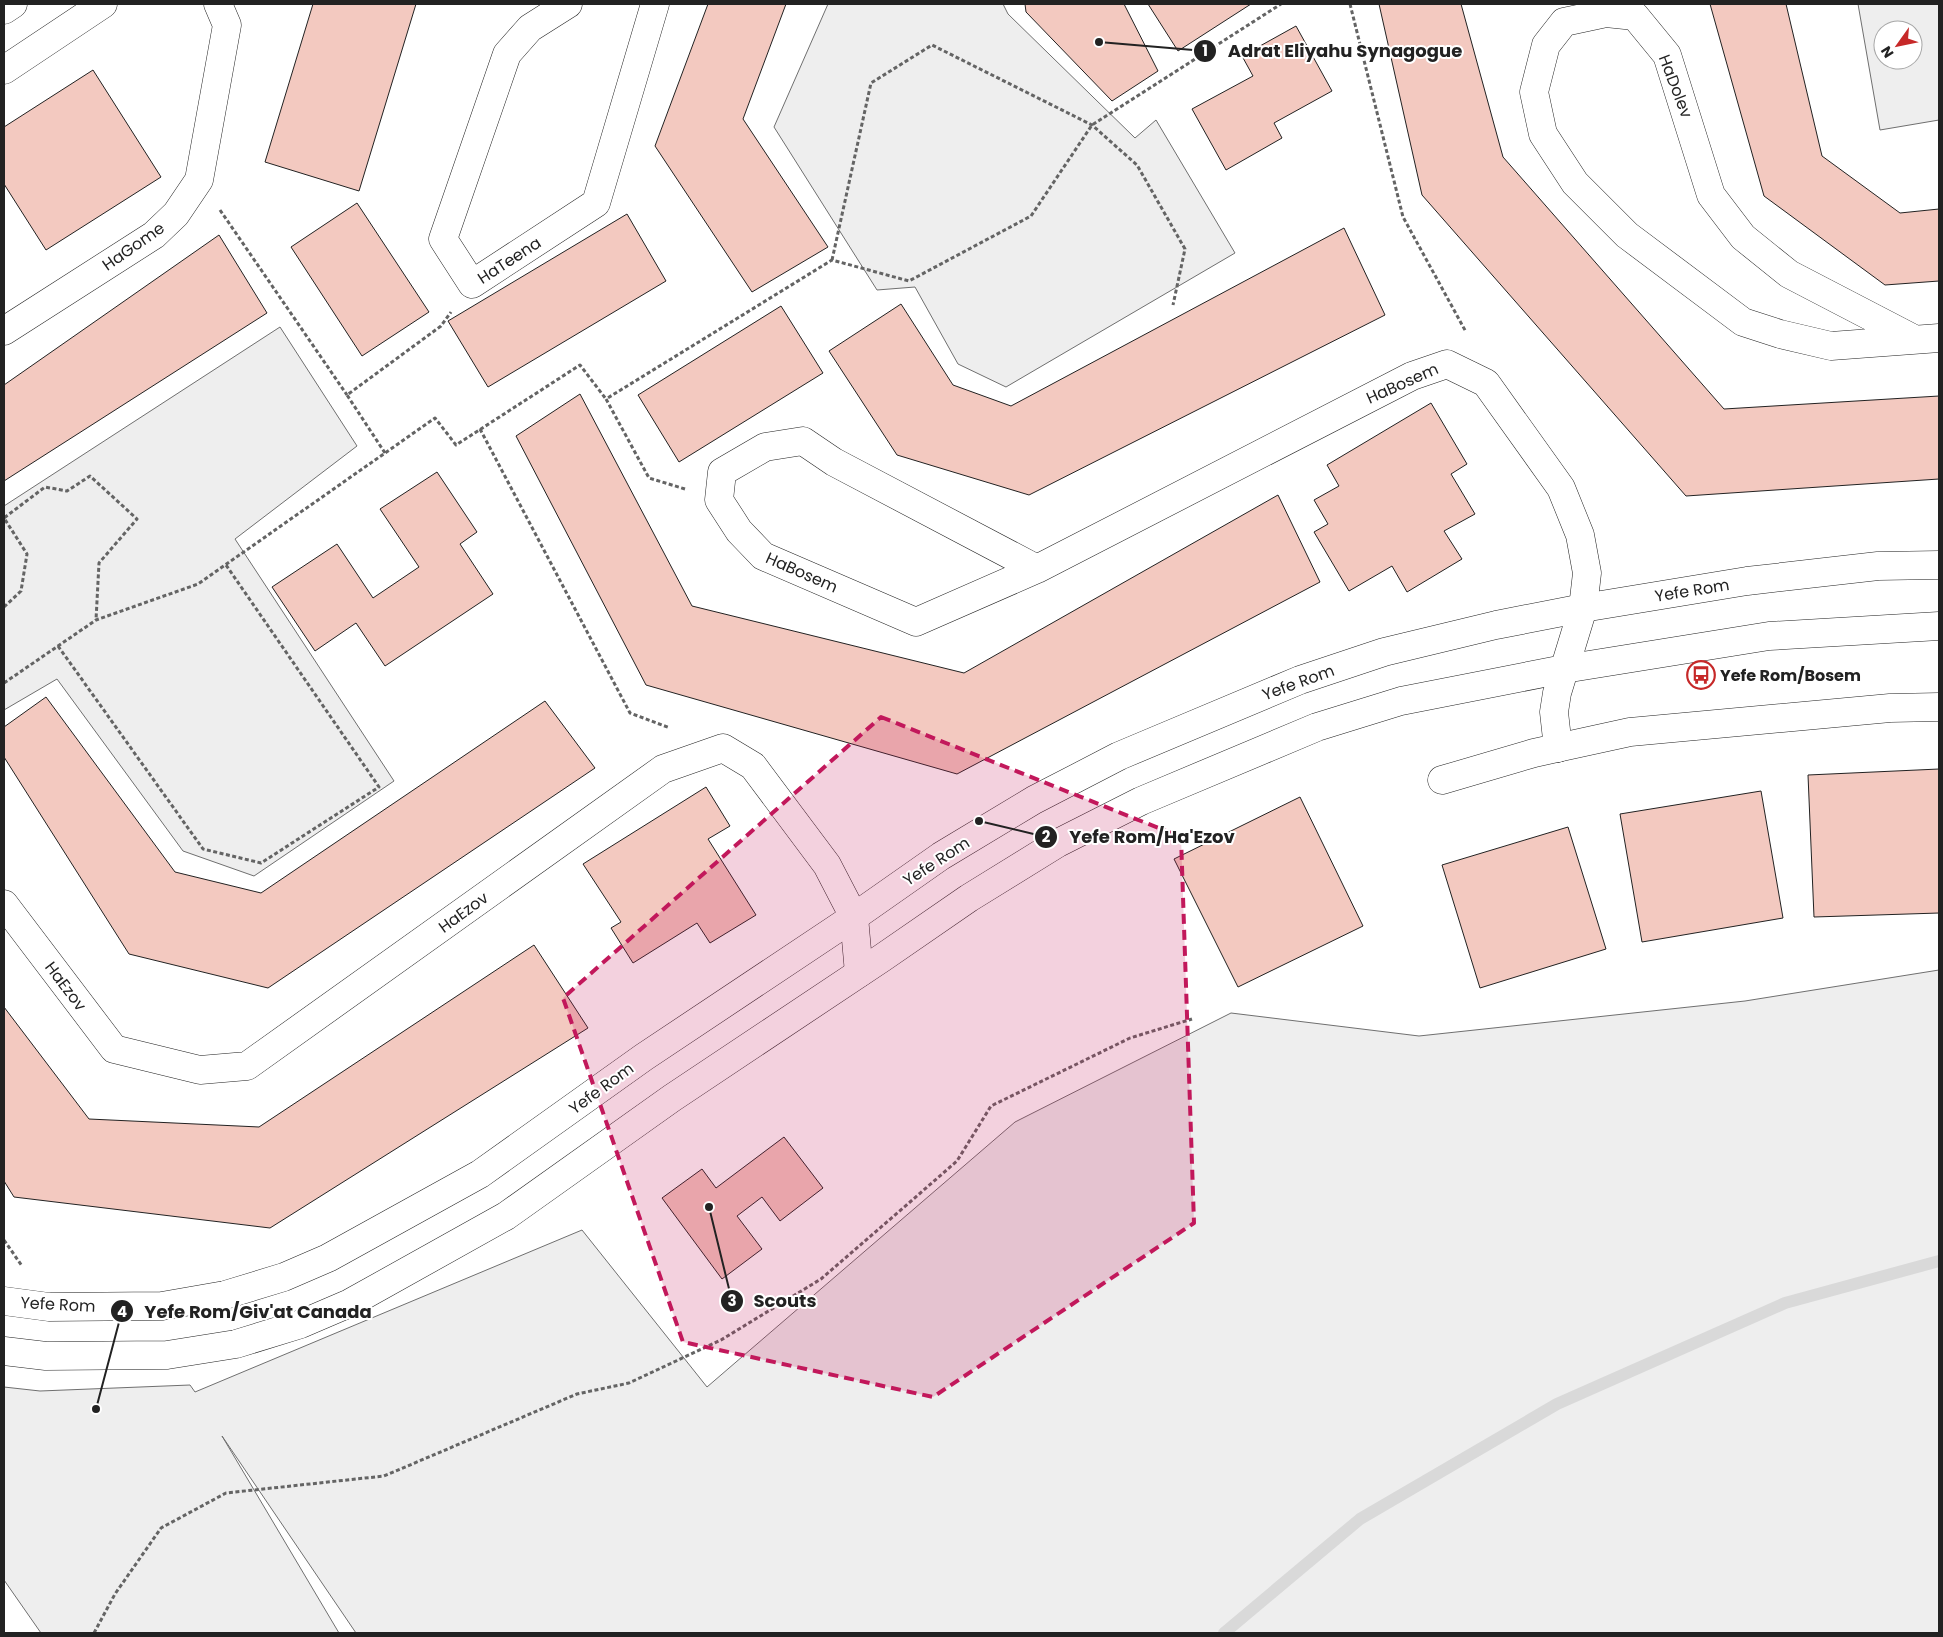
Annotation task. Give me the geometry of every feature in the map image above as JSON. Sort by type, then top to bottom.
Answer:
[{"type":"street","points":[[4,10],[13,4]]},
{"type":"street","points":[[4,70],[103,4]]},
{"type":"street","name":"HaGome","points":[[4,331],[154,235],[176,214],[199,180],[227,25],[218,4]]},
{"type":"street","name":"HaTeena","points":[[568,4],[530,28],[507,54],[446,230],[443,239],[472,284],[596,203],[655,4]]},
{"type":"street","name":"HaDolev","points":[[1606,14],[1635,16],[1667,55],[1712,195],[1743,237],[1789,274],[1927,339],[1832,346],[1780,334],[1743,322],[1627,235],[1575,183],[1543,134],[1534,92],[1546,45],[1564,22],[1606,14]]},
{"type":"street","name":"HaBosem","points":[[719,500],[739,531],[763,556],[916,622],[1037,569],[1412,376],[1447,364],[1486,383],[1560,488],[1580,535],[1587,573],[1583,608],[1564,669],[1554,712],[1558,748]]},
{"type":"street","points":[[719,500],[722,472],[765,447],[803,441],[834,462],[1037,569]]},
{"type":"street","name":"Yefe Rom","points":[[4,1301],[49,1307],[162,1306],[225,1295],[284,1277],[328,1258],[480,1174],[644,1057],[942,856],[1034,800],[1119,756],[1300,680],[1384,652],[1496,625],[1583,608],[1747,582],[1878,566],[1939,565]]},
{"type":"street","points":[[4,1351],[46,1356],[167,1355],[236,1344],[301,1324],[350,1303],[506,1216],[672,1098],[968,898],[1058,843],[1141,801],[1317,727],[1402,701],[1564,669],[1769,636],[1939,626]]},
{"type":"street","points":[[1442,780],[1558,748],[1630,732],[1890,708],[1939,707]]},
{"type":"street","points":[[722,748],[752,766],[828,865],[854,917],[859,973]]},
{"type":"street","name":"HaEzov","points":[[4,904],[114,1049],[200,1070],[247,1066],[663,769],[722,748]]},
{"type":"path","points":[[832,260],[909,281],[1031,216],[1092,125],[1281,4]]},
{"type":"path","points":[[1350,4],[1403,217],[1470,340]]},
{"type":"path","points":[[606,399],[832,260],[871,83],[932,45],[1092,125],[1137,165],[1185,249],[1173,305]]},
{"type":"path","points":[[199,180],[385,453]]},
{"type":"path","points":[[347,395],[441,326],[472,284]]},
{"type":"path","points":[[4,683],[96,620],[198,584],[435,418],[456,445],[580,365],[606,399],[650,478],[719,500]]},
{"type":"path","points":[[480,429],[630,713],[722,748]]},
{"type":"path","points":[[4,607],[21,591],[27,554],[4,518],[45,487],[67,491],[90,476],[137,520],[99,563],[96,620]]},
{"type":"path","points":[[58,646],[203,849],[261,864],[379,787],[226,565]]},
{"type":"path","points":[[94,1633],[115,1594],[161,1528],[226,1493],[384,1476],[577,1394],[629,1383],[721,1340],[821,1279],[910,1202],[957,1161],[991,1106],[1130,1038],[1192,1019]]},
{"type":"highlighted area","points":[[881,717],[1181,837],[1194,1223],[933,1397],[683,1342],[563,998]]},
{"type":"shaded area","points":[[828,4],[1003,4],[1008,14],[1135,138],[1156,120],[1235,253],[1006,387],[958,364],[915,287],[877,290],[774,127]]},
{"type":"shaded area","points":[[1858,4],[1939,4],[1939,120],[1880,130]]},
{"type":"shaded area","points":[[280,327],[357,446],[235,539],[394,781],[254,876],[183,851],[57,679],[4,710],[4,506]]},
{"type":"shaded area","points":[[1939,970],[1939,1633],[356,1633],[222,1436],[339,1633],[41,1633],[4,1580],[4,1387],[40,1391],[190,1385],[195,1392],[582,1230],[707,1387],[1015,1122],[1231,1013],[1419,1036],[1745,1001]]},
{"type":"building","points":[[313,4],[416,4],[359,191],[265,162]]},
{"type":"building","points":[[708,4],[786,4],[743,119],[828,247],[752,292],[655,146]]},
{"type":"building","points":[[1025,4],[1124,4],[1158,71],[1112,101],[1026,12]]},
{"type":"building","points":[[1148,4],[1251,4],[1178,51]]},
{"type":"building","points":[[1379,4],[1461,4],[1503,157],[1724,409],[1939,396],[1939,479],[1686,496],[1422,195]]},
{"type":"building","points":[[1710,4],[1786,4],[1822,156],[1900,213],[1939,209],[1939,281],[1885,285],[1764,196]]},
{"type":"building","points":[[1296,26],[1332,91],[1274,123],[1282,138],[1226,170],[1192,109],[1253,76],[1242,56]]},
{"type":"building","points":[[93,70],[161,177],[46,250],[4,184],[4,127]]},
{"type":"building","points":[[357,203],[429,312],[362,356],[291,247]]},
{"type":"building","points":[[627,214],[666,281],[488,387],[448,321]]},
{"type":"building","points":[[1344,228],[1385,315],[1029,495],[897,455],[829,351],[901,304],[953,385],[1011,406]]},
{"type":"building","points":[[219,235],[267,313],[4,481],[4,385]]},
{"type":"building","points":[[781,306],[823,373],[679,462],[638,395]]},
{"type":"building","points":[[580,394],[692,606],[964,673],[1278,495],[1320,582],[957,774],[646,685],[516,436]]},
{"type":"building","points":[[1431,403],[1467,464],[1451,474],[1475,514],[1444,531],[1462,559],[1407,592],[1392,566],[1349,591],[1314,532],[1328,524],[1314,500],[1339,486],[1327,465]]},
{"type":"building","points":[[437,472],[477,532],[460,544],[493,594],[385,666],[356,623],[315,651],[272,587],[337,544],[373,598],[419,567],[380,509]]},
{"type":"building","points":[[46,697],[175,872],[261,893],[545,701],[595,768],[268,988],[129,954],[4,757],[4,727]]},
{"type":"building","points":[[1939,769],[1939,913],[1814,917],[1808,775]]},
{"type":"building","points":[[706,787],[730,826],[708,839],[756,915],[710,943],[697,923],[633,963],[611,928],[621,922],[583,864]]},
{"type":"building","points":[[1761,791],[1783,918],[1642,942],[1620,814]]},
{"type":"building","points":[[1300,797],[1363,926],[1238,987],[1174,859]]},
{"type":"building","points":[[1568,827],[1606,949],[1480,988],[1442,865]]},
{"type":"building","points":[[534,945],[588,1028],[270,1228],[14,1197],[4,1181],[4,1007],[89,1119],[259,1127]]},
{"type":"building","points":[[784,1137],[823,1188],[780,1221],[762,1197],[737,1216],[762,1249],[722,1279],[662,1198],[702,1169],[716,1188]]},
{"type":"waterway","points":[[1224,1633],[1360,1519],[1557,1404],[1785,1303],[1939,1261]]},
{"type":"place","name":"Adrat Eliyahu Synagogue","points":[[1099,42]]},
{"type":"place","name":"Yefe Rom/Bosem","points":[[1701,675]]},
{"type":"place","name":"Yefe Rom/Ha'Ezov","points":[[979,821]]},
{"type":"place","name":"Scouts","points":[[709,1207]]},
{"type":"place","name":"Yefe Rom/Giv'at Canada","points":[[96,1409]]}]
